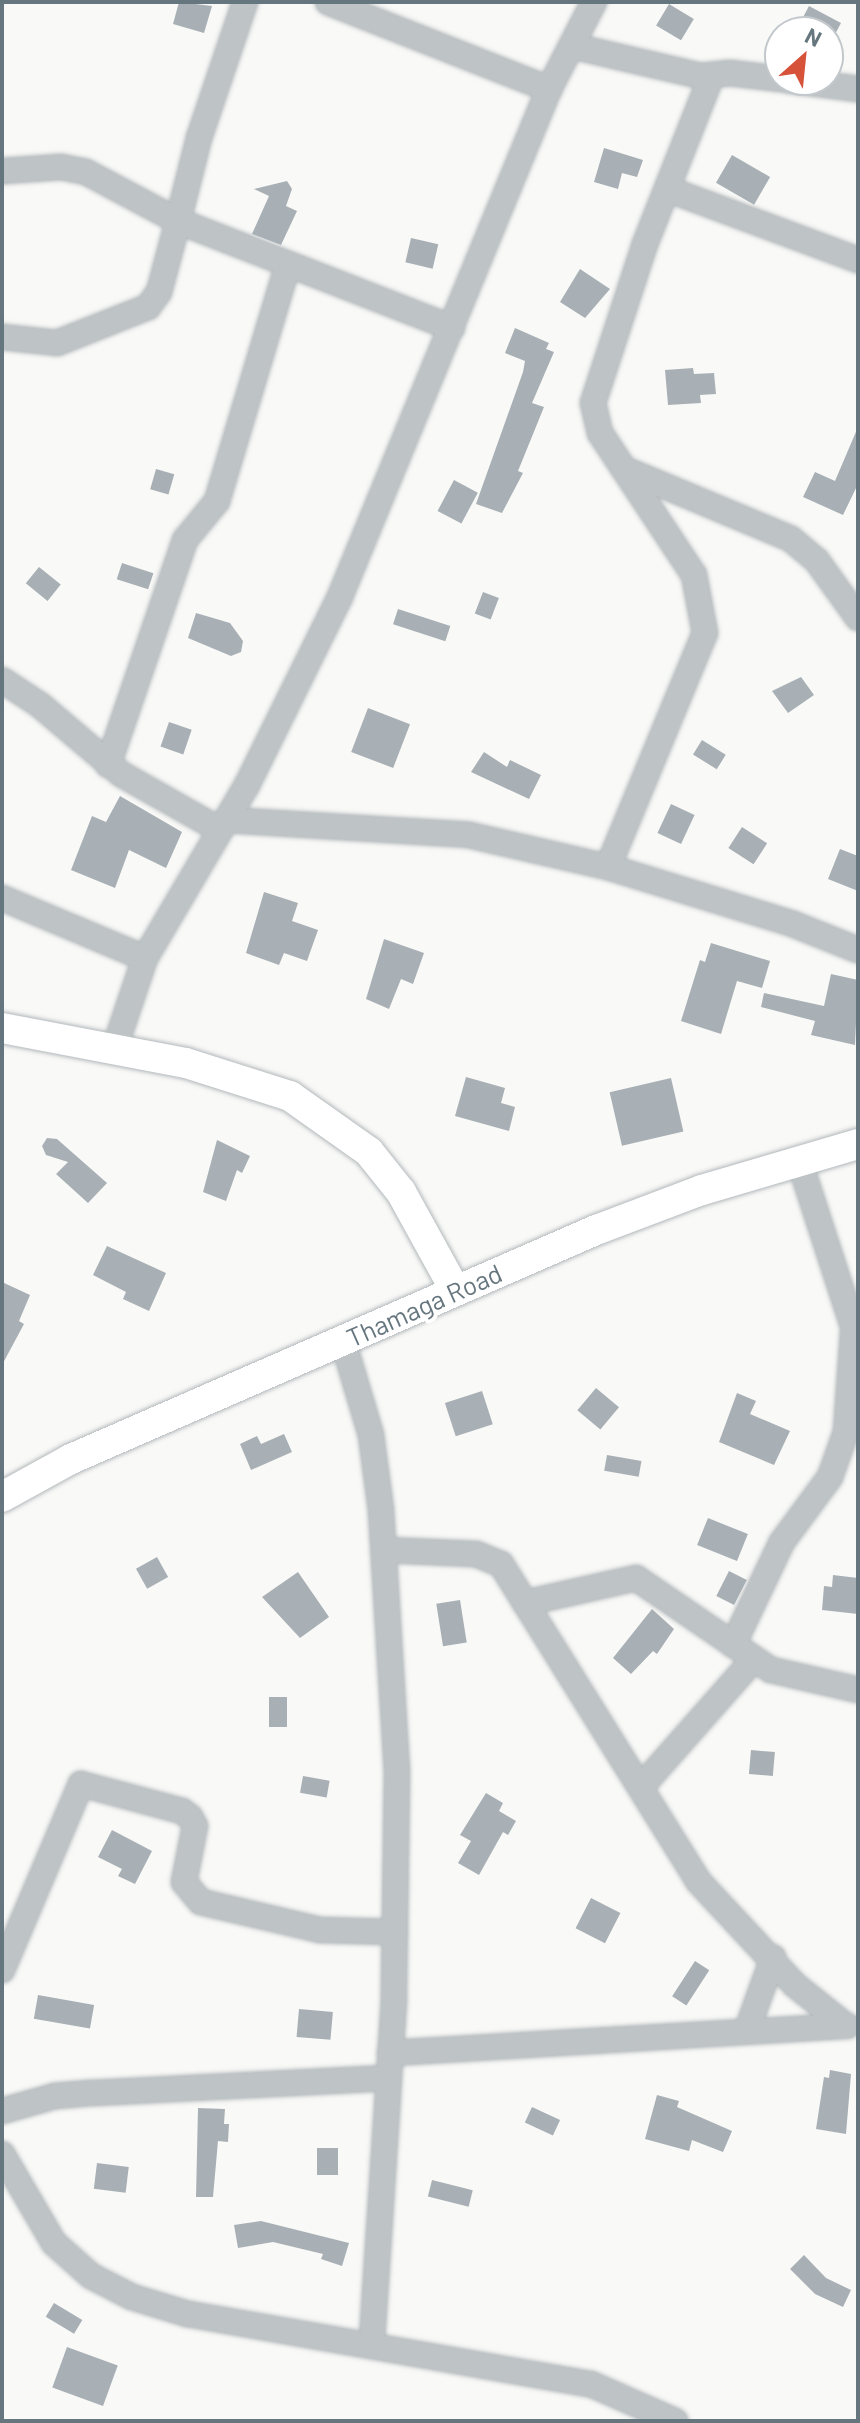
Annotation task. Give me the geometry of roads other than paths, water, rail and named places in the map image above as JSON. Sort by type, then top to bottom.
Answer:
[{"type":"main road","points":[[2,1028],[249,1079],[328,1119],[369,1152],[401,1192],[455,1290]]},
{"type":"main road","name":"Thamaga Road","points":[[2,1497],[71,1459],[455,1290],[702,1190],[858,1144]]},
{"type":"street","points":[[2,337],[57,343],[148,307],[159,292],[199,138],[245,2]]},
{"type":"street","points":[[328,2],[549,89]]},
{"type":"street","points":[[114,1050],[145,958],[223,825],[339,599],[549,89],[594,2]]},
{"type":"street","points":[[572,46],[711,77],[730,73],[764,77]]},
{"type":"street","points":[[608,867],[705,633],[694,575],[600,433],[593,403],[667,189],[711,77]]},
{"type":"street","points":[[2,171],[61,167],[86,172],[178,221],[287,268],[452,328]]},
{"type":"street","points":[[667,189],[858,260]]},
{"type":"street","points":[[108,765],[185,540],[217,501],[287,268]]},
{"type":"street","points":[[624,469],[791,539],[817,561],[858,618]]},
{"type":"street","points":[[2,680],[40,705],[108,765],[223,825],[469,835],[608,867],[793,924],[858,950]]},
{"type":"street","points":[[2,898],[145,958]]},
{"type":"street","points":[[733,1645],[782,1542],[830,1477],[846,1432],[855,1338],[799,1160]]},
{"type":"street","points":[[343,1341],[371,1435],[384,1550],[397,1772],[389,2078],[372,2342]]},
{"type":"street","points":[[384,1550],[490,1557],[501,1564],[642,1786],[698,1881],[810,2000],[851,2027]]},
{"type":"street","points":[[525,1603],[636,1578],[753,1660],[792,1678],[858,1690]]},
{"type":"street","points":[[642,1786],[753,1660]]},
{"type":"street","points":[[2,1970],[81,1784],[182,1811],[190,1817],[195,1826],[184,1882],[201,1902],[320,1930],[395,1932]]},
{"type":"street","points":[[747,2030],[773,1958]]},
{"type":"street","points":[[390,2053],[747,2030],[851,2027]]},
{"type":"street","points":[[2,2111],[55,2096],[389,2078]]},
{"type":"street","points":[[2,2154],[54,2243],[91,2276],[132,2297],[188,2314],[372,2342],[591,2384],[675,2421]]}]
